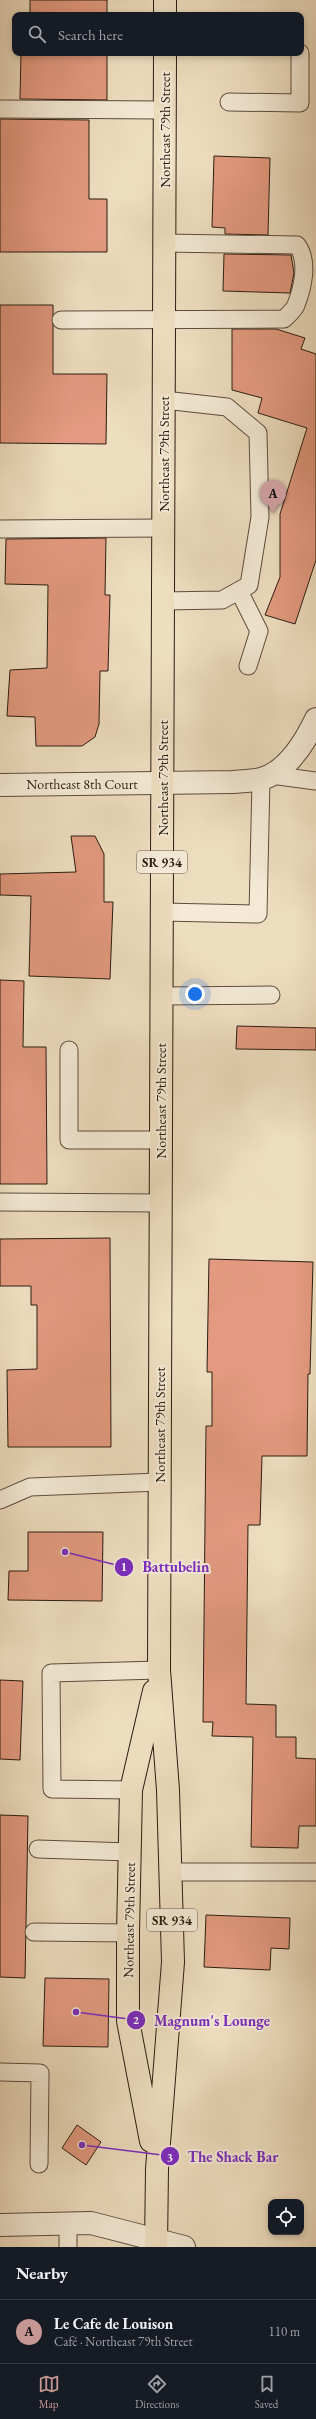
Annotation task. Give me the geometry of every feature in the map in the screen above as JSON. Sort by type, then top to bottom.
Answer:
[{"type":"main road","points":[[165,0],[165,12]]},
{"type":"main road","name":"Northeast 79th Street","points":[[156,2244],[157,2170],[173,1962],[168,1790],[159,1670],[165,56]]},
{"type":"main road","name":"Northeast 79th Street","points":[[157,2170],[128,2020],[128,1933],[131,1790],[159,1670]]},
{"type":"street","points":[[266,777],[292,757],[316,719]]},
{"type":"street","name":"Northeast 8th Court","points":[[0,785],[233,782],[266,777]]},
{"type":"street","points":[[0,2225],[91,2223],[156,2244],[184,2247]]},
{"type":"lane","points":[[229,102],[300,103],[300,56]]},
{"type":"lane","points":[[0,109],[165,110]]},
{"type":"lane","points":[[62,320],[284,319],[296,306],[304,270],[302,252],[297,245],[165,243]]},
{"type":"lane","points":[[164,400],[227,407],[258,433],[260,517],[249,585],[222,600],[164,601]]},
{"type":"lane","points":[[0,529],[164,528]]},
{"type":"lane","points":[[239,590],[259,631],[248,666]]},
{"type":"lane","points":[[162,912],[258,914],[266,777],[316,781]]},
{"type":"lane","points":[[162,996],[271,994]]},
{"type":"lane","points":[[69,1050],[69,1140],[161,1140]]},
{"type":"lane","points":[[0,1202],[160,1203]]},
{"type":"lane","points":[[0,1500],[30,1488],[160,1482]]},
{"type":"lane","points":[[131,1790],[52,1789],[51,1673],[159,1670]]},
{"type":"lane","points":[[38,1849],[130,1852]]},
{"type":"lane","points":[[171,1872],[316,1872]]},
{"type":"lane","points":[[34,1932],[128,1933]]},
{"type":"lane","points":[[0,2072],[40,2073],[39,2164]]},
{"type":"lane","points":[[68,2223],[68,2247]]},
{"type":"building","points":[[30,0],[107,0],[107,12],[30,12]]},
{"type":"building","points":[[21,56],[107,56],[107,100],[20,99]]},
{"type":"building","points":[[0,119],[89,120],[89,199],[107,199],[107,252],[0,252]]},
{"type":"building","points":[[214,156],[270,158],[268,235],[225,234],[225,228],[212,227]]},
{"type":"building","points":[[224,254],[291,255],[294,273],[290,293],[223,291]]},
{"type":"building","points":[[0,305],[53,305],[53,374],[107,374],[106,444],[0,443]]},
{"type":"building","points":[[232,329],[276,329],[305,338],[301,349],[316,354],[316,560],[295,624],[265,615],[280,577],[280,514],[307,428],[258,413],[262,398],[232,390]]},
{"type":"building","points":[[106,538],[105,595],[110,595],[108,671],[100,671],[99,724],[95,737],[82,746],[36,746],[35,717],[7,716],[10,670],[47,668],[48,585],[5,584],[6,539]]},
{"type":"building","points":[[71,836],[95,836],[104,854],[104,902],[113,902],[110,979],[29,976],[31,896],[0,895],[0,874],[76,872]]},
{"type":"building","points":[[0,980],[24,981],[23,1047],[46,1047],[47,1184],[0,1184]]},
{"type":"building","points":[[237,1026],[316,1028],[316,1050],[236,1049]]},
{"type":"building","points":[[110,1238],[111,1447],[8,1447],[7,1370],[37,1369],[37,1305],[31,1305],[31,1286],[0,1286],[0,1239]]},
{"type":"building","points":[[209,1259],[313,1262],[310,1374],[308,1374],[307,1456],[262,1456],[260,1525],[248,1525],[246,1704],[276,1705],[276,1737],[296,1737],[296,1758],[316,1759],[316,1826],[299,1826],[298,1848],[251,1847],[253,1737],[212,1736],[213,1722],[203,1722],[206,1426],[212,1426],[212,1372],[207,1372]]},
{"type":"building","points":[[28,1532],[103,1532],[102,1601],[8,1600],[9,1571],[28,1571]]},
{"type":"building","points":[[0,1680],[23,1681],[20,1760],[0,1759]]},
{"type":"building","points":[[0,1815],[28,1816],[25,1978],[0,1977]]},
{"type":"building","points":[[206,1915],[290,1918],[289,1949],[271,1948],[270,1970],[204,1967]]},
{"type":"building","points":[[45,1978],[109,1979],[108,2047],[43,2046]]},
{"type":"building","points":[[77,2125],[101,2142],[86,2165],[62,2148]]},
{"type":"place","name":"Le Cafe de Louison","points":[[273,513]]},
{"type":"place","name":"Battubelin","points":[[65,1552]]},
{"type":"place","name":"Magnum's Lounge","points":[[76,2012]]},
{"type":"place","name":"The Shack Bar","points":[[82,2145]]}]
